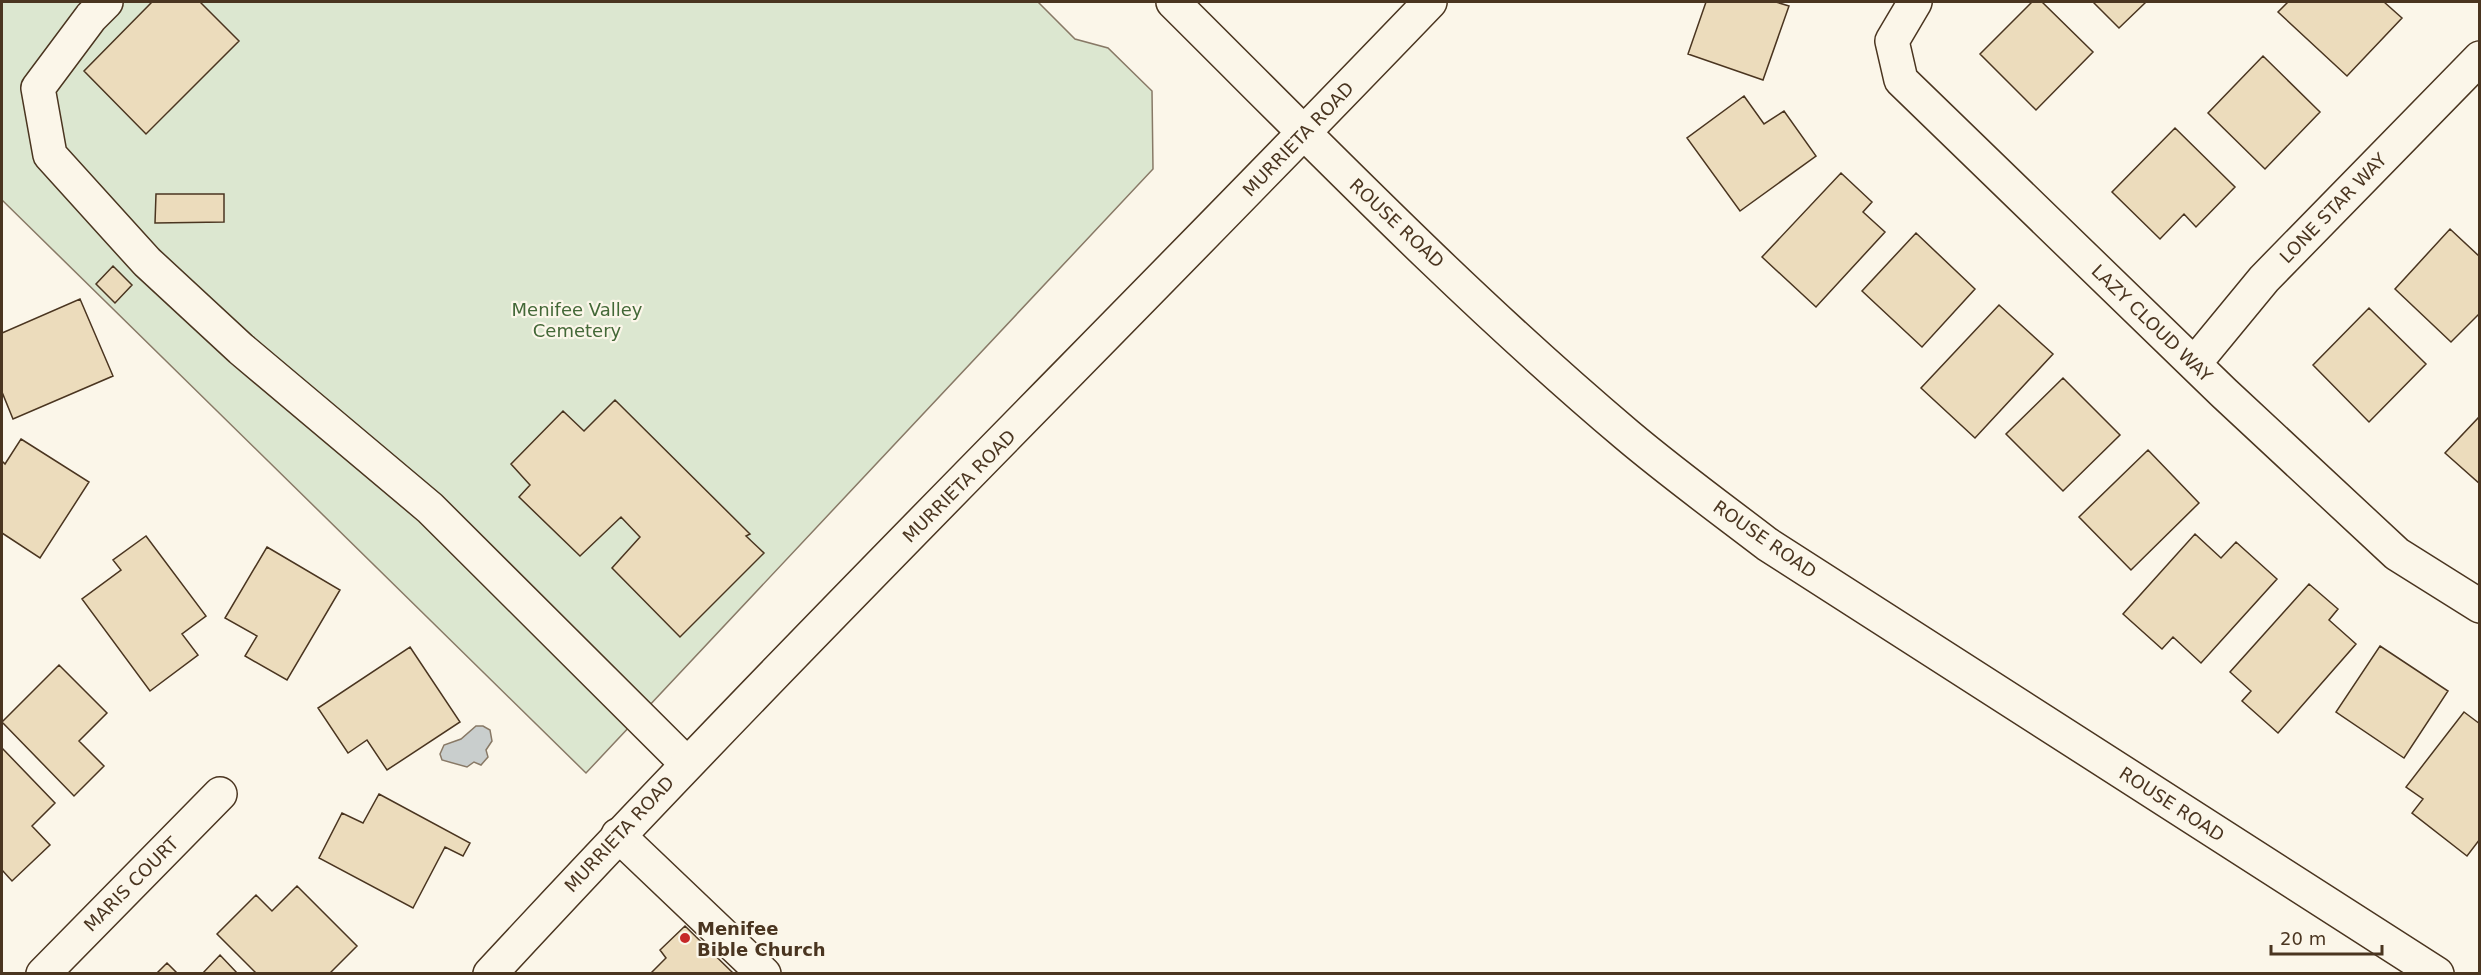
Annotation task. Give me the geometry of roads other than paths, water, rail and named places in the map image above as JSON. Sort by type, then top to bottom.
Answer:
[{"type":"street","points":[[106,2],[91,17],[38,88],[50,155],[147,262],[241,349],[430,508],[686,763]]},
{"type":"street","name":"ROUSE ROAD","points":[[1173,2],[1355,185],[1626,434],[1767,544],[2437,974]]},
{"type":"street","name":"MURRIETA ROAD","points":[[489,974],[686,763],[1430,2]]},
{"type":"street","name":"LAZY CLOUD WAY","points":[[1915,2],[1892,41],[1901,80],[2194,364],[2397,554],[2480,606]]},
{"type":"street","name":"LONE STAR WAY","points":[[2194,364],[2264,279],[2480,58]]},
{"type":"street","name":"MARIS COURT","points":[[43,974],[220,794]]},
{"type":"street","points":[[618,834],[764,974]]},
{"type":"place","name":"Menifee Bible Church","points":[[685,938]]},
{"type":"park label","name":"Menifee Valley Cemetery","points":[[577,319]]}]
